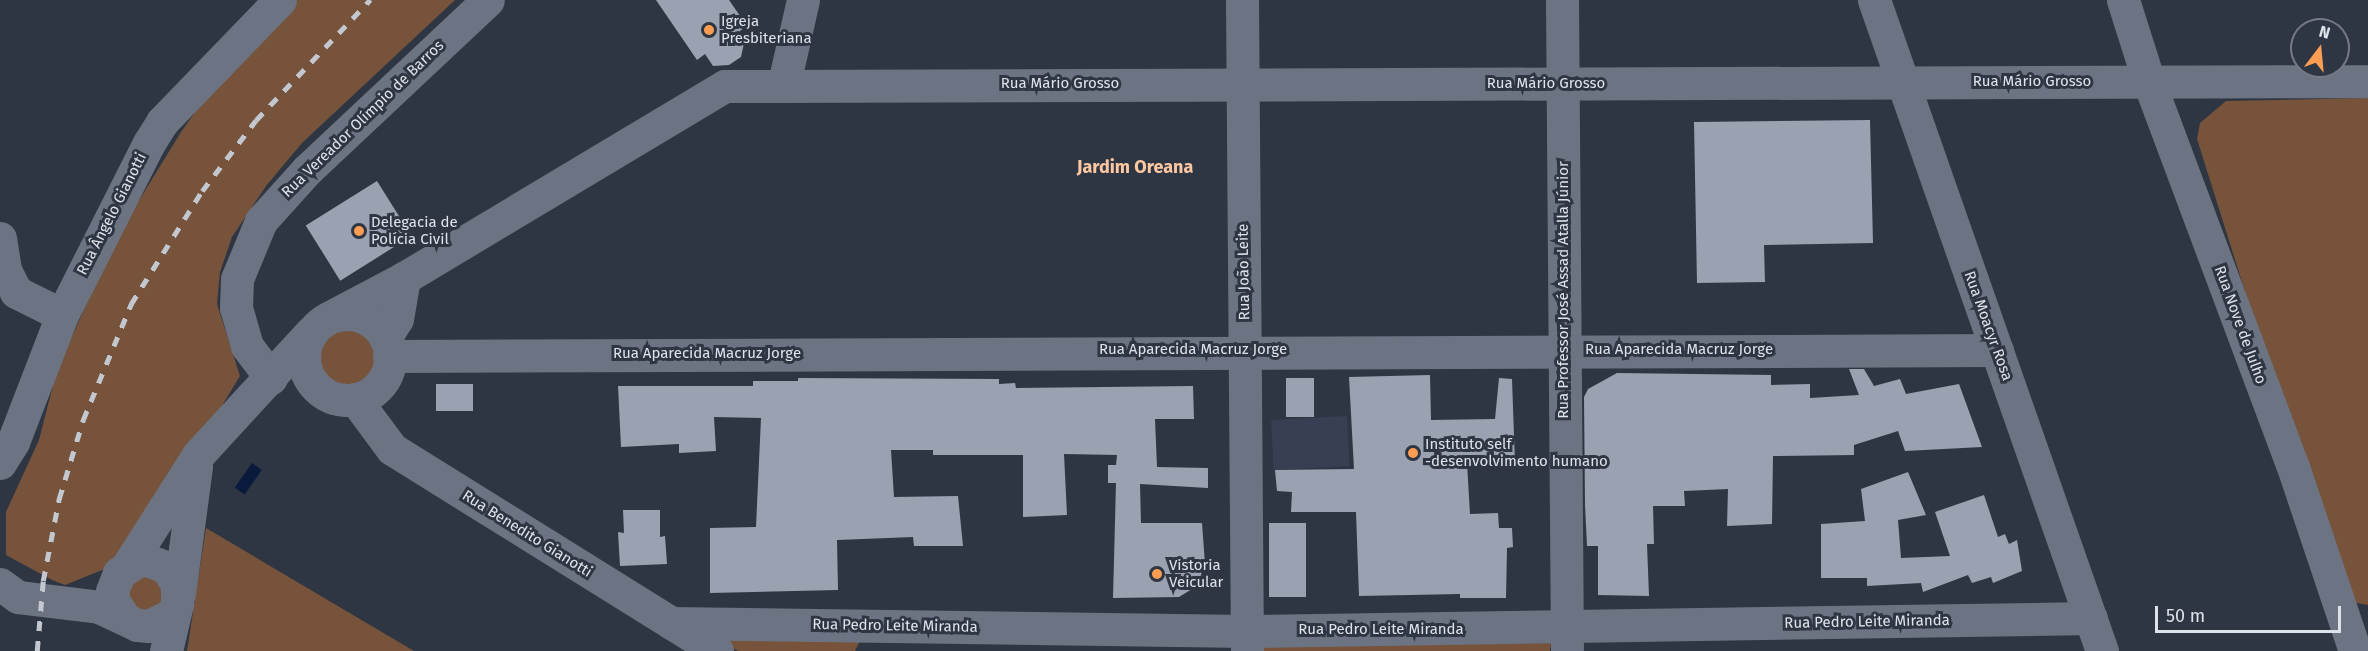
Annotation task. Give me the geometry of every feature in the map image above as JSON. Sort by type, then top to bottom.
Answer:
[{"type":"street","name":"Rua Ângelo Gianotti","points":[[0,463],[13,442],[62,315],[136,164],[162,122],[280,0]]},
{"type":"street","name":"Rua Vereador Olímpio de Barros","points":[[271,378],[247,346],[236,308],[237,279],[261,220],[307,170],[488,0]]},
{"type":"street","name":"Rua João Leite","points":[[1242,0],[1247,641]]},
{"type":"street","name":"Rua Professor José Assad Atalla Júnior","points":[[1562,0],[1567,640]]},
{"type":"street","name":"Rua Moacyr Rosa","points":[[1874,0],[1900,82],[2102,651]]},
{"type":"street","name":"Rua Nove de Julho","points":[[2123,0],[2149,81],[2356,617],[2355,651]]},
{"type":"street","points":[[784,83],[794,7]]},
{"type":"street","name":"Rua Mário Grosso","points":[[404,278],[725,86],[784,83],[1562,84],[2368,81]]},
{"type":"street","points":[[0,238],[5,270],[16,292],[62,315]]},
{"type":"street","points":[[271,378],[316,387],[340,399],[355,399],[377,387],[385,376],[387,347],[397,319],[404,278]]},
{"type":"street","points":[[138,632],[114,602],[112,591],[123,569],[198,455],[320,325],[404,278]]},
{"type":"street","points":[[316,387],[303,362],[320,325],[343,314],[362,317],[378,327],[387,347]]},
{"type":"street","name":"Rua Aparecida Macruz Jorge","points":[[387,347],[1997,350]]},
{"type":"street","name":"Rua Benedito Gianotti","points":[[355,399],[392,449],[709,649]]},
{"type":"street","points":[[166,651],[178,599],[198,455]]},
{"type":"street","points":[[76,603],[123,569],[147,560],[166,567],[178,599]]},
{"type":"street","points":[[6,597],[99,607],[138,632]]},
{"type":"street","points":[[138,632],[161,622],[178,599]]},
{"type":"street","name":"Rua Pedro Leite Miranda","points":[[671,623],[872,639],[1567,640],[2091,618]]},
{"type":"shaded area","points":[[298,0],[455,0],[302,143],[266,186],[232,237],[220,272],[217,304],[240,376],[206,432],[107,568],[65,585],[52,580],[6,555],[6,512],[39,440],[57,370],[116,238],[181,132],[208,94]]},
{"type":"shaded area","points":[[2368,98],[2368,605],[2351,602],[2300,466],[2197,139],[2200,123],[2226,101]]},
{"type":"shaded area","points":[[343,324],[355,327],[366,334],[373,345],[376,357],[373,369],[366,380],[355,387],[343,390],[331,387],[320,380],[313,369],[310,357],[313,345],[320,334],[331,327]]},
{"type":"shaded area","points":[[1347,416],[1350,466],[1274,470],[1271,420]]},
{"type":"shaded area","points":[[206,528],[414,651],[187,651]]},
{"type":"shaded area","points":[[147,576],[159,582],[165,600],[140,616],[126,589],[134,579]]},
{"type":"shaded area","points":[[707,632],[863,635],[855,651],[738,651]]},
{"type":"shaded area","points":[[1551,643],[1550,651],[1263,651],[1264,645]]},
{"type":"water","points":[[252,463],[262,470],[245,494],[235,488]]},
{"type":"building","name":"Igreja Presbiteriana","points":[[656,0],[729,0],[747,26],[737,33],[744,43],[741,57],[729,65],[713,66],[705,54],[697,60]]},
{"type":"building","points":[[1870,120],[1873,243],[1764,245],[1765,282],[1697,283],[1694,122]]},
{"type":"building","name":"Delegacia de Polícia Civil","points":[[377,181],[411,236],[340,281],[306,226]]},
{"type":"building","points":[[1849,369],[1864,369],[1874,386],[1900,379],[1906,394],[1959,384],[1982,447],[1905,451],[1898,431],[1854,445],[1854,455],[1773,456],[1772,524],[1727,526],[1728,489],[1684,491],[1685,506],[1653,506],[1654,544],[1647,544],[1649,596],[1598,595],[1598,546],[1587,546],[1585,505],[1584,397],[1588,389],[1617,373],[1771,375],[1771,385],[1810,384],[1810,398],[1859,395]]},
{"type":"building","points":[[1430,375],[1431,420],[1495,419],[1499,378],[1512,379],[1515,464],[1467,463],[1470,514],[1498,513],[1499,528],[1512,528],[1513,547],[1507,548],[1506,598],[1460,598],[1460,594],[1359,596],[1356,512],[1291,512],[1292,492],[1277,491],[1275,470],[1354,469],[1349,377]]},
{"type":"building","points":[[798,378],[999,379],[999,384],[1015,383],[1016,388],[1193,386],[1194,419],[1155,419],[1157,467],[1208,468],[1208,488],[1140,484],[1141,523],[1202,523],[1205,564],[1197,586],[1179,597],[1113,598],[1116,483],[1108,483],[1108,465],[1116,465],[1117,455],[1064,454],[1067,515],[1023,517],[1023,455],[933,455],[933,450],[891,450],[894,497],[958,496],[963,546],[914,546],[913,537],[837,540],[838,590],[710,593],[710,528],[756,527],[761,418],[714,417],[716,451],[679,453],[679,444],[621,447],[618,386],[753,386],[753,381],[798,381]]},
{"type":"building","points":[[1286,378],[1314,378],[1314,417],[1286,417]]},
{"type":"building","points":[[436,384],[473,384],[473,411],[436,411]]},
{"type":"building","points":[[1908,472],[1926,515],[1898,520],[1901,558],[1950,556],[1935,512],[1984,495],[1998,537],[2005,534],[2009,544],[2017,540],[2022,571],[1993,583],[1991,577],[1972,583],[1968,575],[1923,592],[1921,583],[1867,586],[1867,578],[1821,578],[1821,524],[1865,521],[1861,489]]},
{"type":"building","points":[[623,510],[660,510],[660,537],[665,536],[667,564],[620,566],[618,532],[624,533]]},
{"type":"building","points":[[1269,523],[1306,523],[1306,597],[1269,597]]},
{"type":"railway","points":[[37,651],[43,581],[59,499],[83,420],[131,304],[202,191],[256,120],[370,0]]},
{"type":"place","name":"Igreja Presbiteriana","points":[[709,30]]},
{"type":"place","name":"Delegacia de Polícia Civil","points":[[359,231]]},
{"type":"place","name":"Instituto self -desenvolvimento humano","points":[[1413,453]]},
{"type":"place","name":"Vistoria Veicular","points":[[1157,574]]},
{"type":"district","name":"Jardim Oreana","points":[[1135,167]]}]
